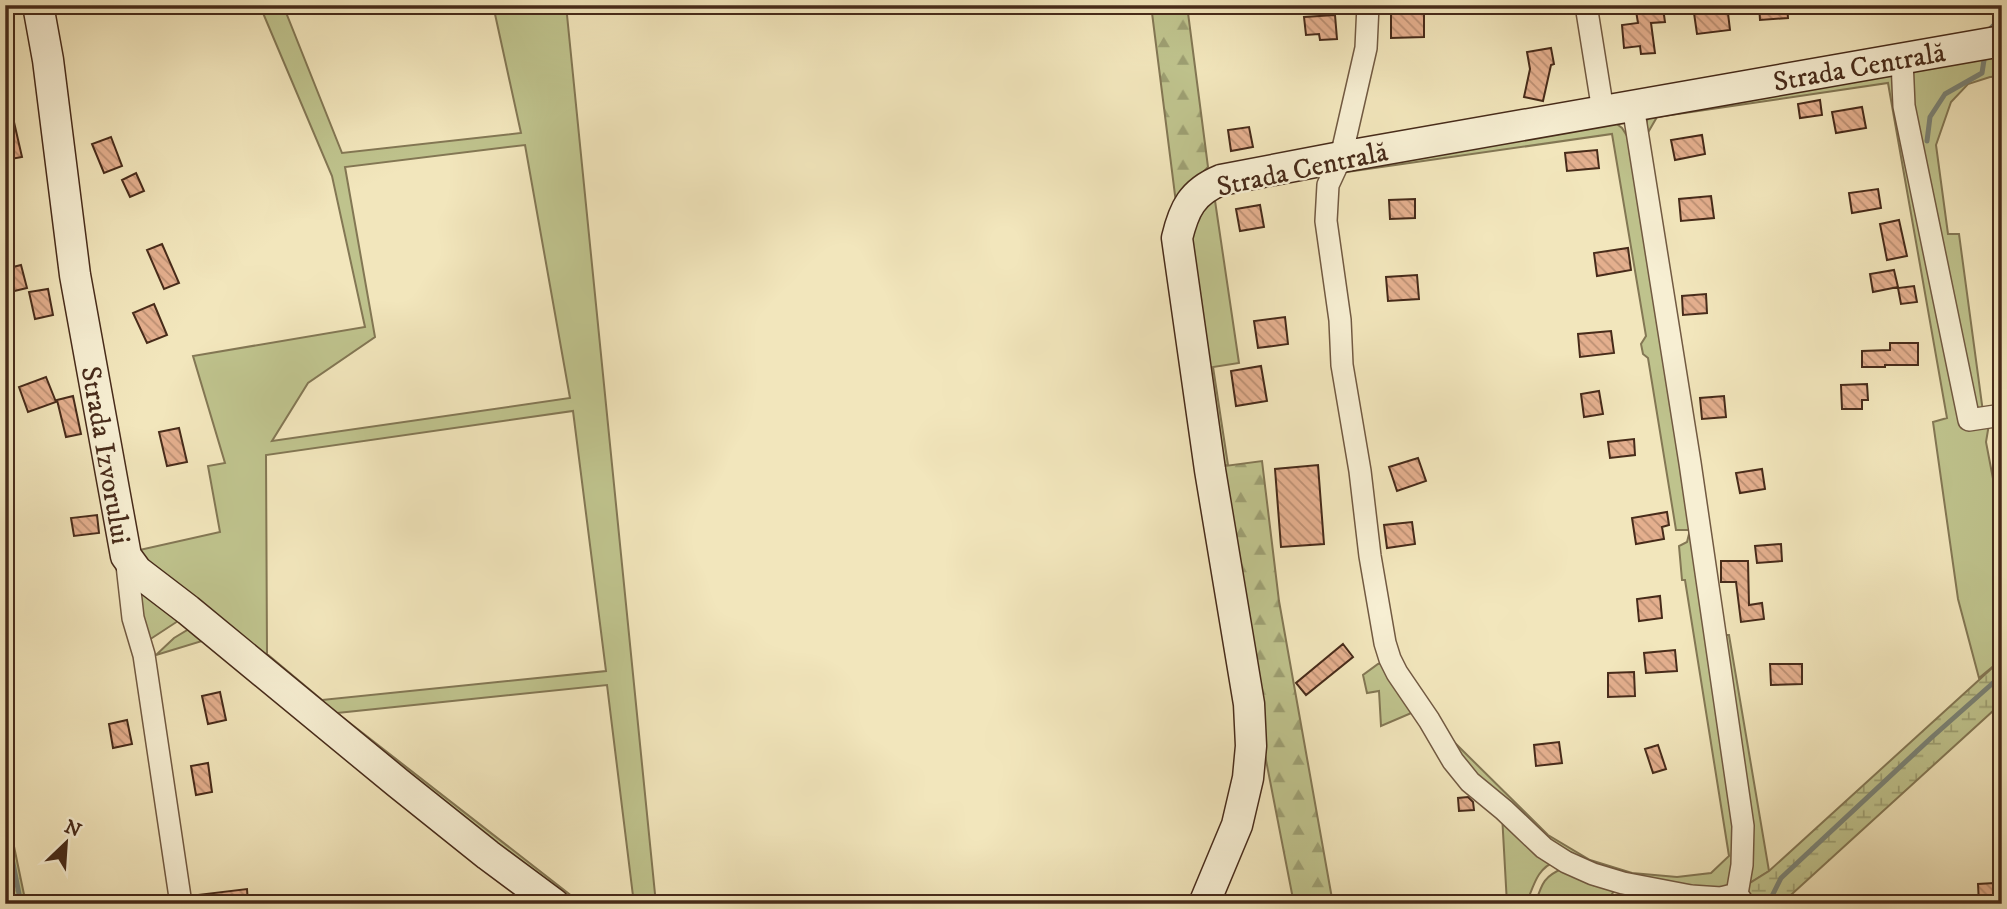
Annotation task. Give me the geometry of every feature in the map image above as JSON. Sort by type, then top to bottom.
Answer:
[{"type":"street","name":"Strada Izvorului","points":[[38,5],[48,60],[75,275],[126,556],[133,618],[144,654],[181,904]]},
{"type":"street","points":[[1368,5],[1366,48],[1341,157],[1328,185],[1326,221],[1340,320],[1342,365],[1360,471],[1372,569],[1385,643],[1397,673],[1469,782],[1504,810],[1544,848],[1593,874],[1636,886],[1690,896],[1741,899],[1743,827],[1690,463],[1633,106]]},
{"type":"street","points":[[1586,5],[1603,111]]},
{"type":"street","name":"Strada Centrală","points":[[1204,904],[1237,825],[1248,778],[1251,732],[1249,704],[1210,470],[1177,238],[1182,216],[1193,199],[1206,186],[1221,180],[2002,41]]},
{"type":"street","points":[[1902,60],[1903,106],[1969,420],[2002,415]]},
{"type":"street","points":[[126,556],[137,571],[488,855],[554,904]]},
{"type":"green space","points":[[258,5],[283,5],[342,153],[521,133],[493,5],[566,5],[656,904],[634,904],[607,685],[337,713],[582,904],[562,904],[135,551],[220,532],[208,466],[225,463],[193,356],[365,327],[332,176]],"holes":[[[525,145],[570,398],[272,441],[308,383],[375,337],[345,167]],[[573,411],[606,671],[322,700],[267,654],[266,455]]]},
{"type":"green space","points":[[1151,5],[1187,5],[1208,167],[1185,192],[1177,211]]},
{"type":"green space","points":[[2002,52],[2002,76],[1968,84],[1951,102],[1936,145],[1948,234],[1959,234],[1983,412],[1973,406],[1909,108],[1913,73],[1920,65]]},
{"type":"green space","points":[[1891,71],[1959,417],[1989,424],[1986,442],[2002,526],[2002,659],[1979,678],[1958,599],[1933,422],[1947,418],[1888,83],[1657,117],[1646,136],[1647,120],[1653,114]]},
{"type":"green space","points":[[1613,121],[1629,139],[1737,822],[1732,887],[1722,893],[1583,866],[1472,779],[1452,740],[1548,835],[1590,860],[1632,873],[1677,877],[1711,873],[1729,856],[1685,580],[1682,580],[1679,546],[1687,542],[1690,530],[1676,530],[1648,358],[1643,354],[1641,344],[1646,336],[1612,134],[1347,172],[1351,165]]},
{"type":"green space","points":[[1214,194],[1239,363],[1213,367],[1228,465],[1217,467],[1186,242],[1199,206]]},
{"type":"green space","points":[[1262,461],[1279,601],[1333,904],[1294,904],[1257,714],[1217,467]]},
{"type":"green space","points":[[134,582],[178,621],[149,640]]},
{"type":"green space","points":[[194,626],[212,638],[156,655],[174,638]]},
{"type":"green space","points":[[1722,635],[1729,635],[1769,871],[1742,888]]},
{"type":"green space","points":[[2002,659],[2002,701],[1994,710],[1781,904],[1749,904],[1742,888],[1769,871]]},
{"type":"green space","points":[[1385,662],[1416,711],[1381,726],[1379,691],[1367,693],[1363,675]]},
{"type":"green space","points":[[5,802],[26,904],[12,904],[5,866]]},
{"type":"green space","points":[[1502,814],[1556,861],[1540,873],[1526,904],[1507,904]]},
{"type":"green space","points":[[1564,868],[1617,886],[1607,902],[1535,904],[1545,881]]},
{"type":"building","points":[[1711,5],[1727,5],[1730,30],[1697,34],[1694,13],[1711,11]]},
{"type":"building","points":[[1759,5],[1787,5],[1788,18],[1760,20]]},
{"type":"building","points":[[1424,7],[1424,37],[1391,38],[1391,8]]},
{"type":"building","points":[[1663,8],[1665,22],[1651,23],[1655,53],[1641,54],[1640,46],[1624,48],[1622,25],[1638,23],[1636,11]]},
{"type":"building","points":[[1335,15],[1337,39],[1320,40],[1319,34],[1306,35],[1304,17]]},
{"type":"building","points":[[1551,48],[1554,64],[1551,65],[1543,101],[1524,97],[1530,69],[1527,52]]},
{"type":"building","points":[[1820,100],[1822,115],[1800,118],[1798,104]]},
{"type":"building","points":[[1862,107],[1866,128],[1836,133],[1832,112]]},
{"type":"building","points":[[5,109],[11,109],[22,157],[5,160]]},
{"type":"building","points":[[1249,127],[1253,147],[1231,151],[1228,130]]},
{"type":"building","points":[[1702,135],[1705,154],[1675,160],[1671,140]]},
{"type":"building","points":[[111,137],[122,166],[104,173],[92,144]]},
{"type":"building","points":[[1597,150],[1599,168],[1567,171],[1565,153]]},
{"type":"building","points":[[136,173],[144,191],[130,197],[122,180]]},
{"type":"building","points":[[1878,189],[1881,208],[1852,213],[1849,193]]},
{"type":"building","points":[[1711,196],[1714,218],[1681,221],[1679,199]]},
{"type":"building","points":[[1415,199],[1415,218],[1390,219],[1389,200]]},
{"type":"building","points":[[1260,205],[1264,227],[1240,231],[1236,209]]},
{"type":"building","points":[[1899,220],[1907,256],[1887,260],[1880,224]]},
{"type":"building","points":[[162,244],[179,283],[164,289],[147,250]]},
{"type":"building","points":[[1628,248],[1631,270],[1597,276],[1594,253]]},
{"type":"building","points":[[21,265],[27,288],[10,292],[5,269]]},
{"type":"building","points":[[1894,270],[1898,287],[1873,292],[1870,274]]},
{"type":"building","points":[[1417,275],[1419,299],[1388,301],[1386,277]]},
{"type":"building","points":[[1914,286],[1917,302],[1901,304],[1898,288]]},
{"type":"building","points":[[48,289],[53,315],[35,319],[29,292]]},
{"type":"building","points":[[1706,294],[1707,313],[1683,315],[1682,296]]},
{"type":"building","points":[[154,304],[167,335],[147,343],[133,313]]},
{"type":"building","points":[[1285,317],[1288,344],[1258,348],[1254,321]]},
{"type":"building","points":[[1611,331],[1614,353],[1580,357],[1578,334]]},
{"type":"building","points":[[1890,343],[1918,343],[1918,365],[1862,367],[1862,351],[1890,350]]},
{"type":"building","points":[[1261,366],[1267,401],[1236,406],[1231,371]]},
{"type":"building","points":[[46,377],[56,402],[28,412],[19,387]]},
{"type":"building","points":[[1867,384],[1868,400],[1862,400],[1862,409],[1842,409],[1841,385]]},
{"type":"building","points":[[1599,391],[1603,414],[1584,417],[1581,394]]},
{"type":"building","points":[[73,396],[81,434],[66,437],[57,400]]},
{"type":"building","points":[[1724,396],[1726,417],[1702,419],[1700,398]]},
{"type":"building","points":[[179,428],[187,462],[167,466],[159,432]]},
{"type":"building","points":[[1634,439],[1635,455],[1610,458],[1608,442]]},
{"type":"building","points":[[1418,458],[1426,481],[1397,491],[1389,467]]},
{"type":"building","points":[[1318,465],[1324,544],[1281,547],[1275,469]]},
{"type":"building","points":[[1762,469],[1765,489],[1740,493],[1736,473]]},
{"type":"building","points":[[1667,512],[1669,525],[1662,527],[1664,539],[1636,544],[1632,518]]},
{"type":"building","points":[[97,515],[99,533],[74,536],[71,518]]},
{"type":"building","points":[[1412,522],[1415,544],[1387,548],[1384,525]]},
{"type":"building","points":[[1781,544],[1782,561],[1757,563],[1755,546]]},
{"type":"building","points":[[1721,561],[1748,561],[1749,605],[1762,603],[1764,619],[1741,622],[1736,582],[1721,582]]},
{"type":"building","points":[[1660,596],[1662,618],[1639,621],[1637,599]]},
{"type":"building","points":[[1343,644],[1353,657],[1306,695],[1296,683]]},
{"type":"building","points":[[1675,650],[1677,671],[1646,673],[1644,653]]},
{"type":"building","points":[[1770,664],[1802,664],[1802,684],[1771,685]]},
{"type":"building","points":[[1634,672],[1635,696],[1608,697],[1608,673]]},
{"type":"building","points":[[220,692],[226,720],[208,724],[202,696]]},
{"type":"building","points":[[127,720],[132,744],[113,748],[109,724]]},
{"type":"building","points":[[1559,742],[1562,763],[1536,766],[1534,745]]},
{"type":"building","points":[[1658,745],[1666,769],[1653,773],[1645,749]]},
{"type":"building","points":[[208,763],[212,792],[196,795],[191,766]]},
{"type":"building","points":[[1468,797],[1473,802],[1474,810],[1459,811],[1458,798]]},
{"type":"building","points":[[1994,883],[1994,904],[1979,904],[1978,884]]},
{"type":"building","points":[[247,889],[248,904],[198,904],[197,895]]},
{"type":"waterway","points":[[1990,29],[2002,17]]},
{"type":"waterway","points":[[1927,141],[1930,117],[1945,94],[1982,73],[1984,60]]},
{"type":"waterway","points":[[1764,904],[1770,900],[1781,878],[2002,675]]},
{"type":"waterway","points":[[5,823],[21,904]]}]
